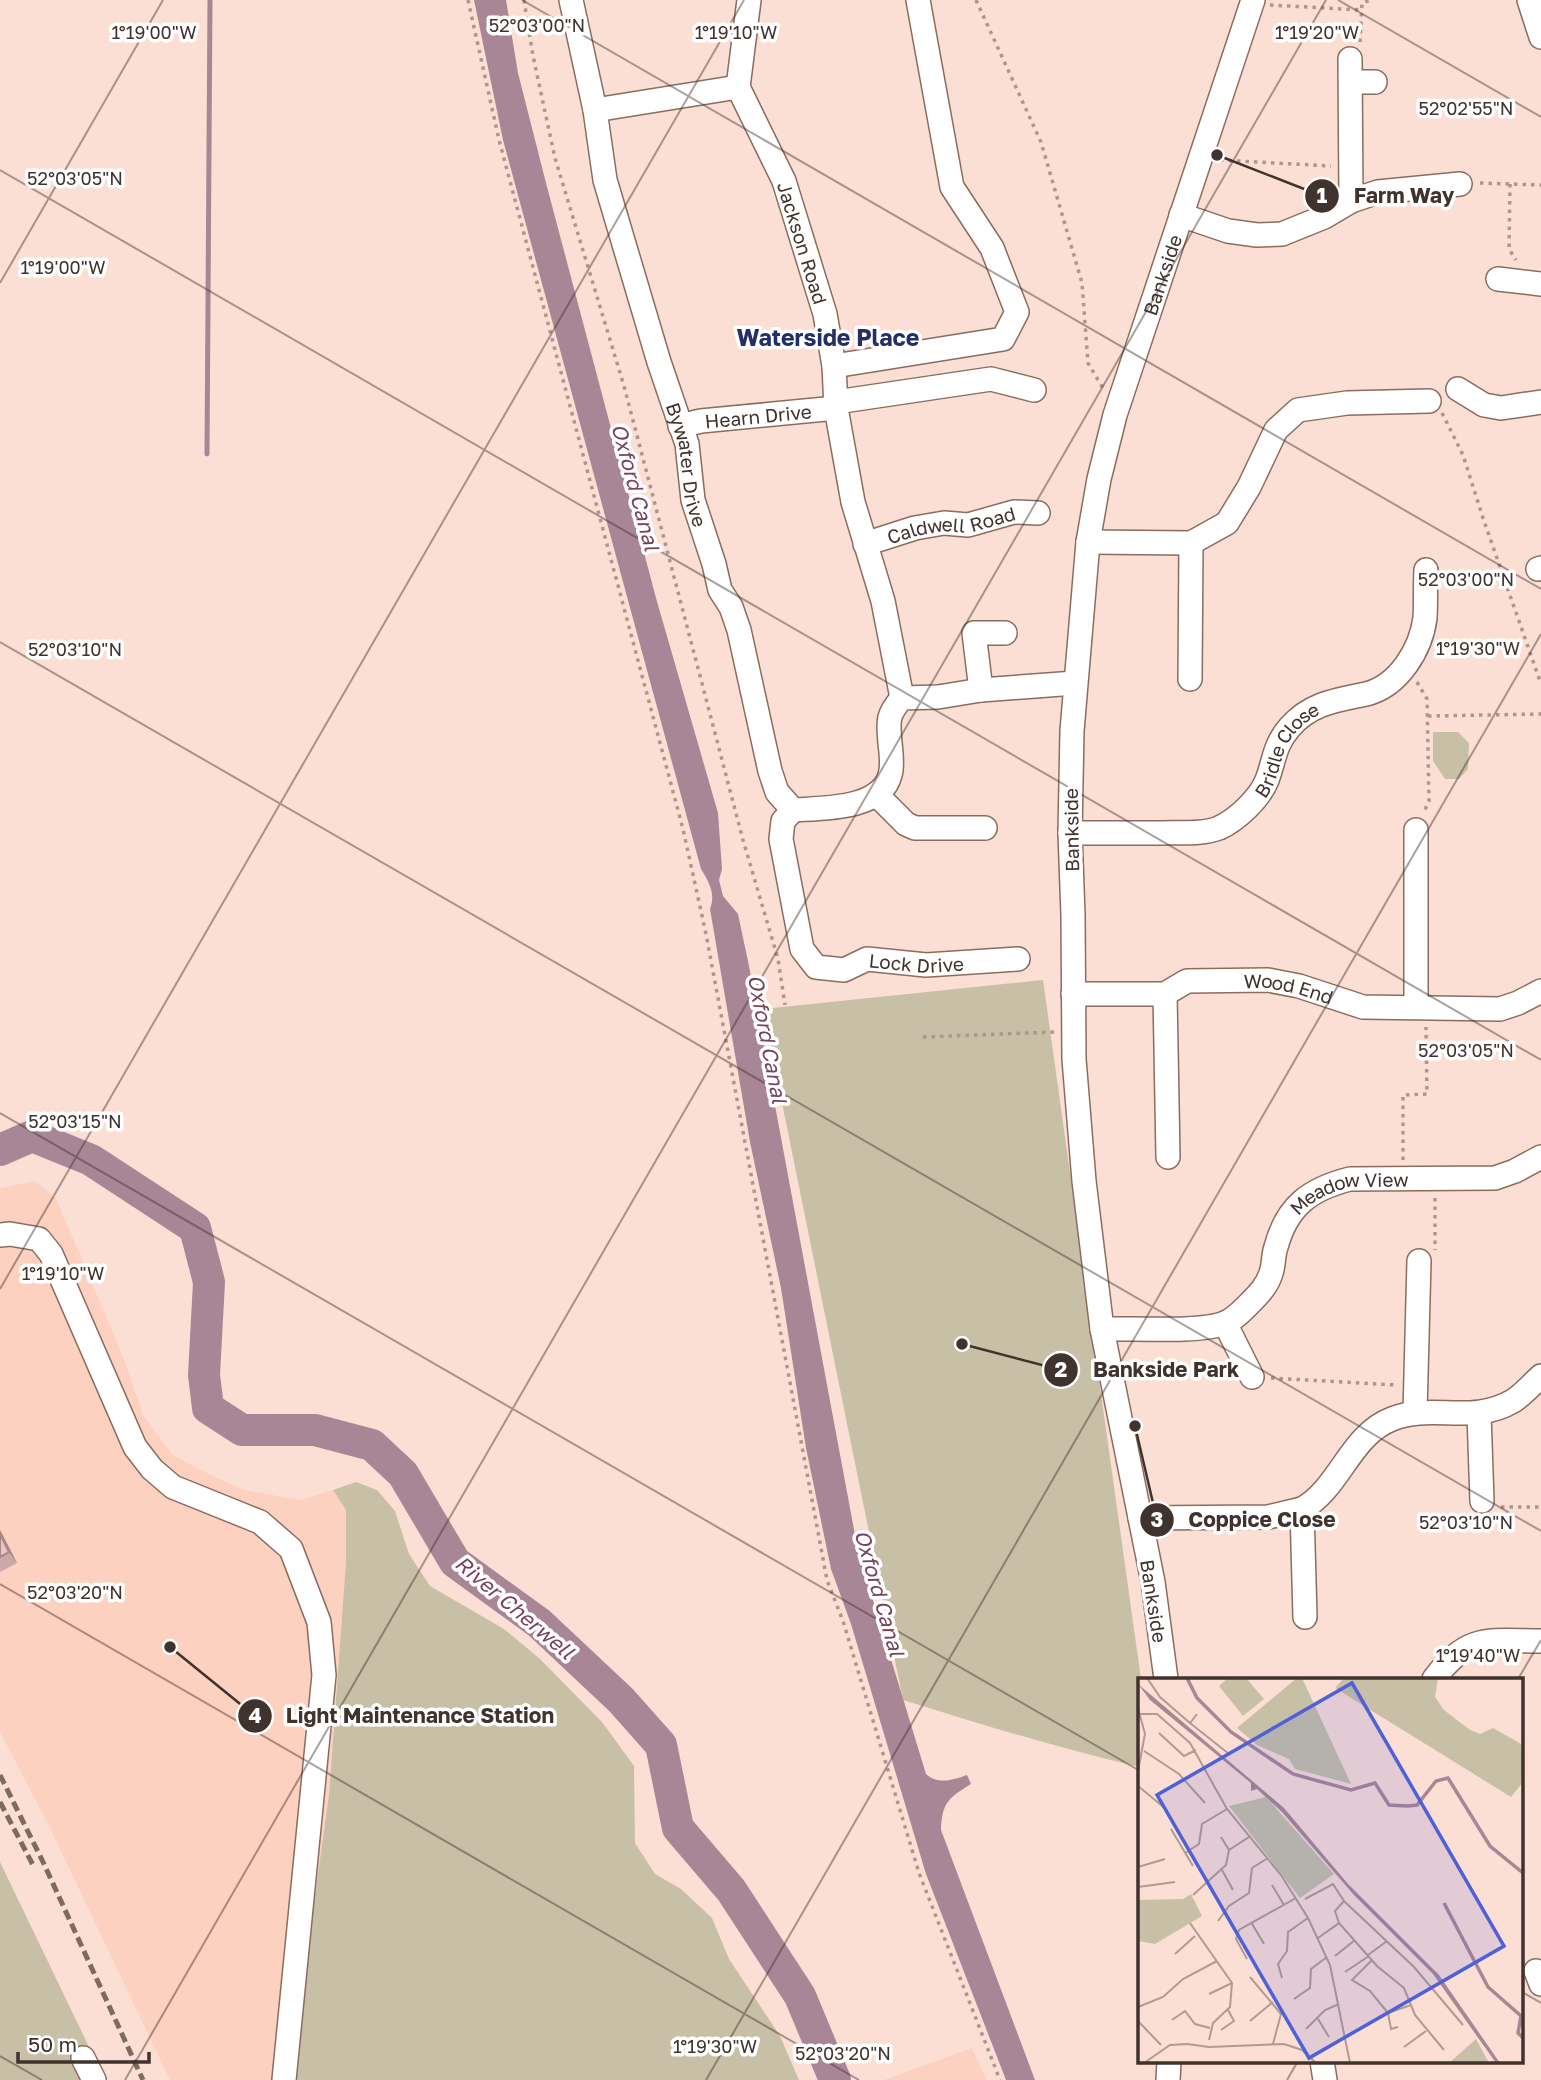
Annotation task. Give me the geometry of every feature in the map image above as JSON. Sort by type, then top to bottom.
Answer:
[{"type":"street","name":"Bywater Drive","points":[[571,0],[595,110],[605,180],[687,444],[693,500],[720,590],[731,607],[739,630],[770,771],[777,792],[793,810]]},
{"type":"street","points":[[595,110],[738,87],[749,0]]},
{"type":"street","points":[[834,366],[1003,339],[1017,312],[992,248],[952,187],[918,0]]},
{"type":"street","points":[[1529,0],[1541,37]]},
{"type":"street","name":"Bankside","points":[[1166,1678],[1153,1582],[1102,1329],[1078,1124],[1070,833],[1072,731],[1088,542],[1099,479],[1115,415],[1252,2]]},
{"type":"street","points":[[1351,201],[1350,70],[1375,82]]},
{"type":"street","name":"Jackson Road","points":[[738,87],[784,181],[825,314],[834,366],[836,405]]},
{"type":"street","points":[[1181,215],[1228,231],[1257,235],[1282,234],[1324,217],[1351,201],[1378,192],[1460,184]]},
{"type":"street","points":[[1506,279],[1541,284]]},
{"type":"street","name":"Hearn Drive","points":[[680,426],[701,421],[836,405],[991,379],[1034,390]]},
{"type":"street","points":[[1465,401],[1501,408],[1541,402]]},
{"type":"street","points":[[1088,542],[1191,542],[1227,523],[1249,487],[1276,430],[1298,410],[1347,403],[1435,405]]},
{"type":"street","name":"Caldwell Road","points":[[836,405],[853,502],[883,601],[898,702],[888,717],[890,775],[884,788],[876,794]]},
{"type":"street","name":"Caldwell Road","points":[[865,544],[915,528],[944,523],[968,525],[1014,512],[1038,513]]},
{"type":"street","points":[[1190,679],[1191,542]]},
{"type":"street","name":"Bridle Close","points":[[1070,833],[1197,832],[1218,828],[1245,809],[1267,780],[1277,744],[1304,713],[1318,704],[1370,693],[1388,684],[1405,667],[1417,646],[1424,619],[1426,570]]},
{"type":"street","points":[[981,690],[974,633],[1005,634]]},
{"type":"street","points":[[898,702],[981,690],[1075,683]]},
{"type":"street","points":[[793,810],[847,805],[876,794],[906,824],[915,828],[985,828]]},
{"type":"street","name":"Lock Drive","points":[[793,810],[783,821],[781,839],[803,949],[816,967],[844,970],[867,959],[926,965],[1018,959]]},
{"type":"street","points":[[1416,830],[1421,1007]]},
{"type":"street","name":"Wood End","points":[[1073,994],[1165,993],[1187,981],[1268,979],[1363,1007],[1500,1009],[1518,1003],[1541,990]]},
{"type":"street","points":[[1165,993],[1168,1157]]},
{"type":"street","name":"Meadow View","points":[[1225,1323],[1240,1313],[1263,1289],[1271,1274],[1276,1246],[1297,1203],[1330,1184],[1350,1179],[1495,1178],[1541,1157]]},
{"type":"street","points":[[0,1235],[39,1238],[51,1254],[135,1447],[152,1469],[173,1487],[260,1522],[290,1549],[313,1603],[319,1622],[324,1675],[284,2080]]},
{"type":"street","points":[[1415,1413],[1419,1261]]},
{"type":"street","points":[[1102,1329],[1203,1328],[1225,1323],[1252,1377]]},
{"type":"street","points":[[1140,1518],[1269,1517],[1302,1509],[1316,1502],[1371,1430],[1391,1419],[1415,1413],[1479,1414],[1515,1400],[1541,1376]]},
{"type":"street","points":[[1479,1414],[1482,1501]]},
{"type":"street","points":[[1302,1509],[1305,1617]]},
{"type":"street","points":[[1435,1678],[1448,1660],[1462,1648],[1479,1641],[1541,1641]]},
{"type":"street","points":[[83,2058],[93,2080]]},
{"type":"street","points":[[1168,2080],[1169,2062]]},
{"type":"street","points":[[1322,2062],[1325,2080]]},
{"type":"path","points":[[468,0],[499,140],[686,842],[717,988],[827,1580],[843,1621],[919,1873],[999,2080]]},
{"type":"path","points":[[524,0],[555,158],[624,386],[743,840],[778,959],[785,1005]]},
{"type":"path","points":[[976,0],[1041,142],[1082,283],[1088,363],[1107,396]]},
{"type":"path","points":[[1350,70],[1360,44],[1362,3],[1371,0]]},
{"type":"path","points":[[1252,2],[1362,10]]},
{"type":"path","points":[[1199,158],[1351,167]]},
{"type":"path","points":[[1460,184],[1541,185]]},
{"type":"path","points":[[1506,279],[1516,258],[1509,249],[1510,184]]},
{"type":"path","points":[[1435,405],[1463,455],[1541,684]]},
{"type":"path","points":[[1405,667],[1427,699],[1429,801],[1416,830]]},
{"type":"path","points":[[1427,716],[1541,714]]},
{"type":"path","points":[[1403,1180],[1403,1095],[1427,1094],[1421,1007]]},
{"type":"path","points":[[923,1037],[1056,1032]]},
{"type":"path","points":[[1419,1261],[1436,1256],[1435,1178]]},
{"type":"path","points":[[1252,1377],[1416,1386]]},
{"type":"path","points":[[1482,1501],[1505,1508],[1541,1507]]},
{"type":"shaded area","points":[[474,0],[506,0],[518,73],[546,183],[656,598],[718,813],[722,869],[719,880],[723,896],[738,914],[749,966],[858,1551],[926,1774],[941,1780],[967,1775],[971,1784],[948,1802],[943,1813],[941,1830],[1035,2080],[1006,2080],[926,1874],[851,1624],[831,1569],[806,1448],[781,1288],[750,1142],[710,909],[712,893],[701,869],[503,140]]},
{"type":"shaded area","points":[[1433,732],[1458,732],[1469,743],[1468,769],[1459,779],[1445,779],[1433,761]]},
{"type":"shaded area","points":[[1043,980],[1141,1678],[1138,1678],[1138,1767],[1050,1744],[903,1700],[763,1009]]},
{"type":"shaded area","points":[[35,1181],[56,1198],[122,1354],[143,1415],[172,1454],[244,1490],[300,1500],[333,1490],[346,1510],[346,1562],[329,1795],[300,2002],[294,2080],[170,2080],[49,1826],[0,1732],[0,1188]]},
{"type":"shaded area","points":[[356,1482],[377,1490],[395,1511],[409,1554],[430,1586],[504,1629],[539,1658],[602,1722],[634,1766],[635,1843],[655,1874],[681,1889],[712,1918],[729,1959],[780,2036],[799,2080],[294,2080],[300,2002],[329,1795],[346,1562],[346,1510],[333,1490]]},
{"type":"shaded area","points":[[0,1862],[105,2080],[0,2080]]},
{"type":"shaded area","points":[[972,2048],[987,2080],[884,2080]]},
{"type":"building","points":[[0,1534],[9,1552],[0,1557]]},
{"type":"waterway","points":[[207,454],[210,0]]},
{"type":"waterway","name":"River Cherwell","points":[[0,1150],[32,1136],[91,1160],[195,1228],[209,1282],[204,1375],[208,1408],[242,1430],[315,1430],[372,1445],[403,1474],[455,1562],[539,1623],[621,1700],[661,1745],[678,1828],[731,1890],[800,1996],[835,2080]]},
{"type":"railway","points":[[0,1775],[143,2080]]},
{"type":"railway","points":[[0,1802],[34,1867]]},
{"type":"place","name":"Farm Way","points":[[1217,155]]},
{"type":"place","name":"Bankside Park","points":[[962,1344]]},
{"type":"place","name":"Coppice Close","points":[[1135,1426]]},
{"type":"place","name":"Light Maintenance Station","points":[[170,1647]]},
{"type":"district","name":"Waterside Place","points":[[828,337]]},
{"type":"water label","name":"Oxford Canal","points":[[636,487]]},
{"type":"water label","name":"Oxford Canal","points":[[768,1039]]},
{"type":"water label","name":"Oxford Canal","points":[[880,1593]]}]
